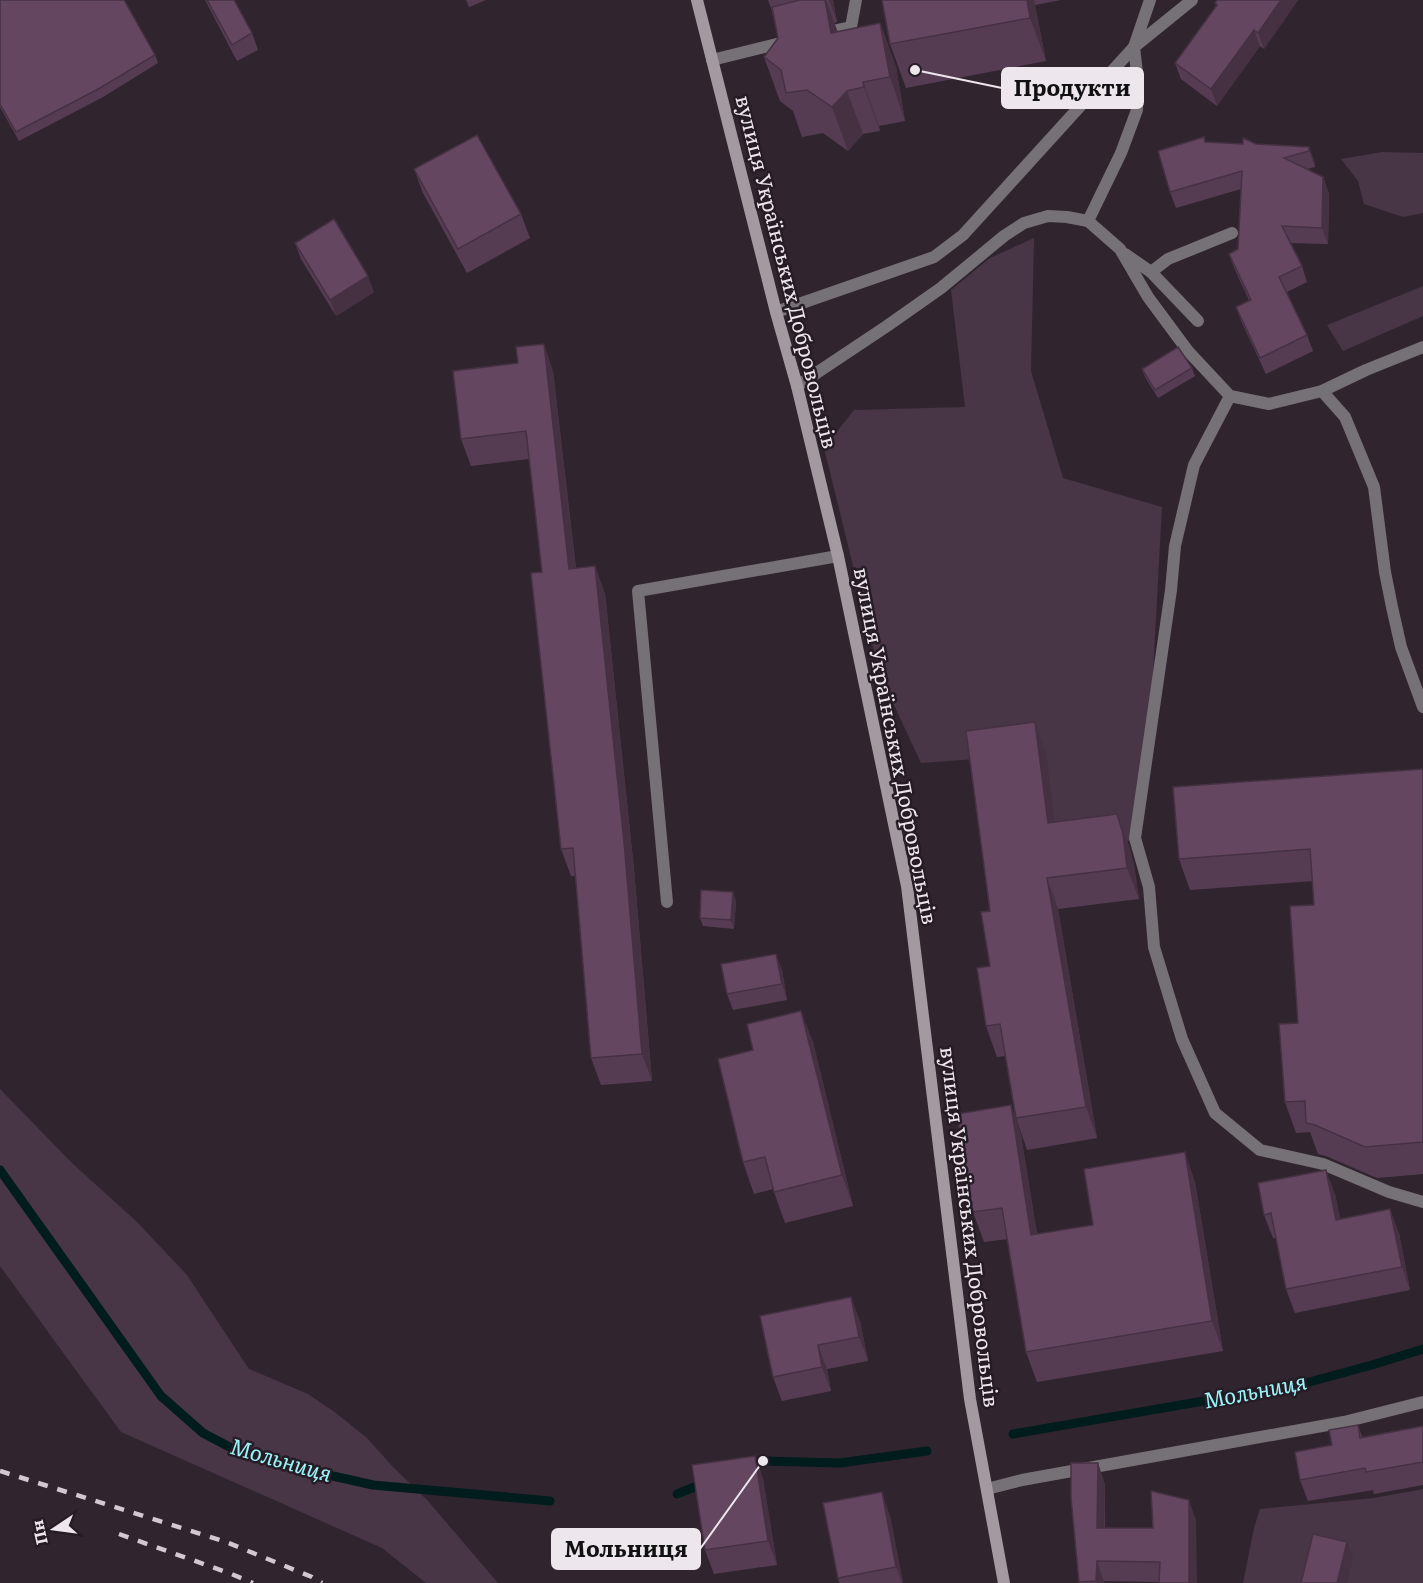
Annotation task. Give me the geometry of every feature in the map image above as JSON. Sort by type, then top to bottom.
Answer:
[{"type":"street","name":"вулиця Українських Добровольців","points":[[697,0],[838,556],[907,886],[970,1399],[1004,1583]]},
{"type":"street","points":[[712,60],[851,27],[856,0]]},
{"type":"street","points":[[1088,221],[1121,153],[1137,110],[1134,47],[1150,0]]},
{"type":"street","points":[[776,312],[934,257],[963,235],[1134,47],[1192,0]]},
{"type":"street","points":[[796,386],[941,288],[1004,236],[1024,224],[1048,216],[1088,221],[1150,272],[1198,321]]},
{"type":"street","points":[[1150,272],[1168,259],[1232,232]]},
{"type":"street","points":[[1120,249],[1148,297],[1188,351],[1230,396],[1269,404],[1323,392],[1366,370],[1423,347]]},
{"type":"street","points":[[1323,392],[1345,417],[1374,486],[1392,607],[1401,647],[1423,707]]},
{"type":"street","points":[[1230,396],[1194,465],[1175,546],[1135,838],[1149,887],[1154,947],[1182,1039],[1215,1113],[1260,1150],[1323,1164],[1389,1192],[1423,1202]]},
{"type":"street","points":[[668,902],[638,591],[838,556]]},
{"type":"street","points":[[987,1489],[1022,1480],[1344,1422],[1423,1402]]},
{"type":"shaded area","points":[[1382,152],[1423,153],[1423,213],[1403,217],[1364,204],[1358,181],[1341,159]]},
{"type":"shaded area","points":[[1034,238],[1031,371],[1063,478],[1162,507],[1150,730],[1135,838],[1114,847],[1059,854],[1046,754],[921,763],[880,675],[824,448],[854,410],[965,407],[951,290],[990,258]]},
{"type":"shaded area","points":[[1423,286],[1423,316],[1343,351],[1327,325]]},
{"type":"shaded area","points":[[0,1089],[72,1163],[137,1222],[187,1275],[249,1369],[308,1394],[367,1438],[428,1501],[498,1583],[426,1583],[382,1548],[121,1432],[0,1266]]},
{"type":"shaded area","points":[[1423,1489],[1423,1583],[1243,1583],[1260,1509],[1374,1498]]},
{"type":"building","points":[[0,0],[124,0],[155,55],[100,88],[16,132],[0,104]]},
{"type":"building","points":[[207,0],[234,0],[252,33],[232,45]]},
{"type":"building","points":[[800,0],[825,0],[831,33],[880,23],[890,77],[863,82],[864,87],[847,91],[832,107],[807,90],[786,93],[781,70],[764,57],[778,38],[772,7]]},
{"type":"building","points":[[882,0],[1027,0],[1030,18],[890,44]]},
{"type":"building","points":[[1217,0],[1281,0],[1258,33],[1254,30],[1211,89],[1175,63],[1217,5],[1215,3]]},
{"type":"building","points":[[477,135],[521,214],[458,249],[414,169]]},
{"type":"building","points":[[1204,137],[1205,142],[1243,144],[1243,138],[1256,144],[1309,147],[1309,151],[1284,158],[1323,177],[1322,228],[1282,226],[1302,266],[1279,277],[1307,335],[1260,358],[1236,307],[1251,300],[1229,254],[1238,249],[1242,171],[1170,192],[1158,151]]},
{"type":"building","points":[[334,219],[368,276],[330,300],[295,243]]},
{"type":"building","points":[[544,344],[569,569],[595,566],[624,842],[642,1054],[591,1058],[573,848],[561,849],[531,573],[542,572],[526,431],[461,439],[453,371],[518,363],[516,347]]},
{"type":"building","points":[[1178,347],[1192,368],[1155,390],[1142,369]]},
{"type":"building","points":[[1035,722],[1048,823],[1117,814],[1123,834],[1127,868],[1047,878],[1086,1107],[1016,1118],[1000,1024],[986,1026],[977,968],[990,966],[981,912],[990,911],[966,731]]},
{"type":"building","points":[[1423,769],[1423,1142],[1365,1147],[1306,1123],[1305,1101],[1285,1102],[1279,1024],[1298,1023],[1290,906],[1314,905],[1310,849],[1179,859],[1173,787]]},
{"type":"building","points":[[701,890],[733,892],[731,920],[700,918]]},
{"type":"building","points":[[776,954],[782,984],[727,994],[721,964]]},
{"type":"building","points":[[801,1011],[842,1175],[774,1192],[765,1157],[743,1162],[718,1059],[753,1050],[747,1024]]},
{"type":"building","points":[[1011,1105],[1031,1235],[1093,1225],[1084,1169],[1185,1152],[1212,1321],[1026,1352],[1002,1208],[973,1212],[957,1114]]},
{"type":"building","points":[[1326,1170],[1336,1220],[1390,1209],[1402,1267],[1286,1289],[1271,1213],[1264,1215],[1258,1183]]},
{"type":"building","points":[[851,1297],[859,1337],[818,1345],[822,1367],[773,1377],[760,1316]]},
{"type":"building","points":[[1358,1425],[1360,1438],[1423,1426],[1423,1462],[1366,1472],[1365,1468],[1300,1480],[1295,1452],[1332,1445],[1329,1430]]},
{"type":"building","points":[[755,1456],[768,1541],[705,1550],[692,1465]]},
{"type":"building","points":[[1071,1463],[1098,1463],[1097,1528],[1153,1528],[1151,1491],[1189,1500],[1189,1583],[1159,1583],[1160,1562],[1097,1561],[1096,1581],[1079,1582],[1071,1498]]},
{"type":"building","points":[[882,1492],[896,1567],[838,1578],[823,1503]]},
{"type":"building","points":[[1313,1534],[1347,1542],[1337,1583],[1301,1583]]},
{"type":"waterway","name":"Мольниця","points":[[0,1170],[161,1396],[203,1433],[239,1452],[373,1485],[550,1501]]},
{"type":"waterway","name":"Мольниця","points":[[1013,1434],[1302,1384],[1423,1349]]},
{"type":"waterway","name":"Мольниця","points":[[746,1468],[763,1461],[840,1463],[927,1451]]},
{"type":"waterway","name":"Мольниця","points":[[677,1494],[705,1483]]},
{"type":"railway","points":[[0,1471],[226,1542],[322,1583]]},
{"type":"railway","points":[[119,1534],[253,1583]]},
{"type":"place","name":"Продукти","points":[[915,70]]},
{"type":"place","name":"Мольниця","points":[[763,1461]]}]
